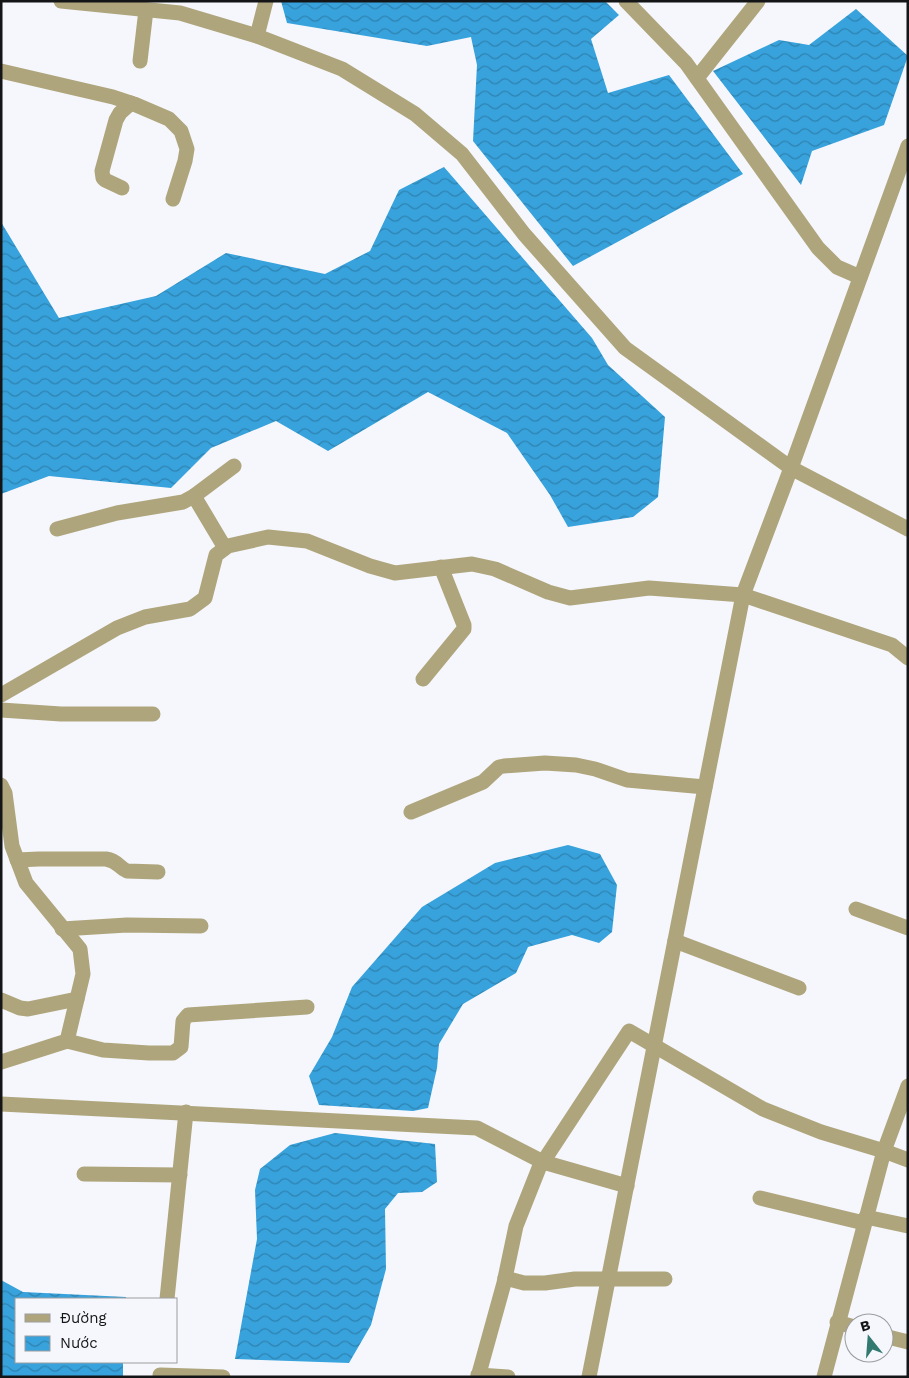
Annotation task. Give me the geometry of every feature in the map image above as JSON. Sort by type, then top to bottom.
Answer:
[{"type":"street","points":[[61,1],[180,13],[257,36],[342,69],[415,114],[462,154],[524,234],[625,348],[791,468],[908,529]]},
{"type":"street","points":[[257,36],[266,1]]},
{"type":"street","points":[[626,1],[686,62],[818,248],[837,267],[860,277]]},
{"type":"street","points":[[697,78],[758,1]]},
{"type":"street","points":[[140,61],[146,10]]},
{"type":"street","points":[[1,71],[131,103],[169,119],[175,124],[184,138],[187,149],[173,198]]},
{"type":"street","points":[[122,188],[105,180],[102,171],[116,120],[120,113],[131,103]]},
{"type":"street","points":[[589,1377],[743,595],[908,146]]},
{"type":"street","points":[[57,529],[117,513],[176,504],[194,496],[234,466]]},
{"type":"street","points":[[194,496],[225,548]]},
{"type":"street","points":[[1,695],[117,628],[145,617],[190,609],[205,598],[216,555],[228,546],[268,537],[307,541],[370,566],[395,573],[472,564],[495,569],[548,592],[570,598],[649,588],[743,595],[892,646],[908,658]]},
{"type":"street","points":[[423,679],[464,629],[441,567]]},
{"type":"street","points":[[1,710],[61,714],[153,714]]},
{"type":"street","points":[[411,812],[483,782],[499,767],[504,766],[545,763],[576,765],[595,769],[627,780],[705,787]]},
{"type":"street","points":[[1,785],[5,794],[12,846],[26,883],[80,949],[83,974],[67,1041]]},
{"type":"street","points":[[17,860],[106,859],[116,862],[127,871],[158,872]]},
{"type":"street","points":[[856,909],[908,928]]},
{"type":"street","points":[[62,929],[127,925],[201,926]]},
{"type":"street","points":[[675,940],[798,988]]},
{"type":"street","points":[[1,1000],[13,1006],[37,1008],[77,999]]},
{"type":"street","points":[[1,1062],[67,1041],[103,1050],[174,1053],[181,1047],[183,1021],[188,1015],[307,1007]]},
{"type":"street","points":[[508,1377],[478,1376],[505,1278],[516,1226],[543,1162],[629,1031],[763,1110],[821,1132],[908,1160]]},
{"type":"street","points":[[824,1377],[837,1322],[884,1151],[908,1086]]},
{"type":"street","points":[[1,1104],[477,1128],[543,1162],[627,1186]]},
{"type":"street","points":[[168,1298],[186,1112]]},
{"type":"street","points":[[84,1174],[180,1175]]},
{"type":"street","points":[[760,1198],[865,1220],[908,1226]]},
{"type":"street","points":[[505,1278],[524,1282],[545,1283],[575,1279],[665,1279]]},
{"type":"street","points":[[837,1322],[844,1324]]},
{"type":"street","points":[[894,1338],[908,1342]]},
{"type":"street","points":[[160,1371],[223,1377]]},
{"type":"water","points":[[281,1],[605,1],[619,15],[591,39],[608,93],[669,75],[743,174],[573,266],[473,141],[477,65],[471,37],[427,46],[287,23]]},
{"type":"water","points":[[856,9],[908,56],[884,125],[812,151],[801,185],[713,71],[779,40],[809,45]]},
{"type":"water","points":[[444,167],[592,338],[608,365],[665,417],[658,497],[633,517],[568,527],[550,495],[507,433],[428,392],[328,451],[276,421],[211,448],[171,488],[49,476],[1,494],[1,222],[59,318],[156,296],[226,253],[325,274],[370,251],[399,190]]},
{"type":"water","points":[[568,845],[600,854],[617,885],[612,932],[599,943],[572,935],[528,947],[516,973],[463,1004],[439,1044],[437,1068],[428,1108],[413,1111],[319,1105],[309,1076],[332,1037],[352,987],[422,907],[495,863]]},
{"type":"water","points":[[335,1133],[435,1144],[437,1182],[422,1192],[398,1193],[385,1209],[386,1269],[371,1325],[349,1363],[235,1359],[257,1239],[255,1190],[260,1169],[290,1145]]},
{"type":"water","points":[[1,1280],[23,1292],[126,1297],[15,1298],[15,1363],[123,1363],[123,1377],[1,1377]]}]
